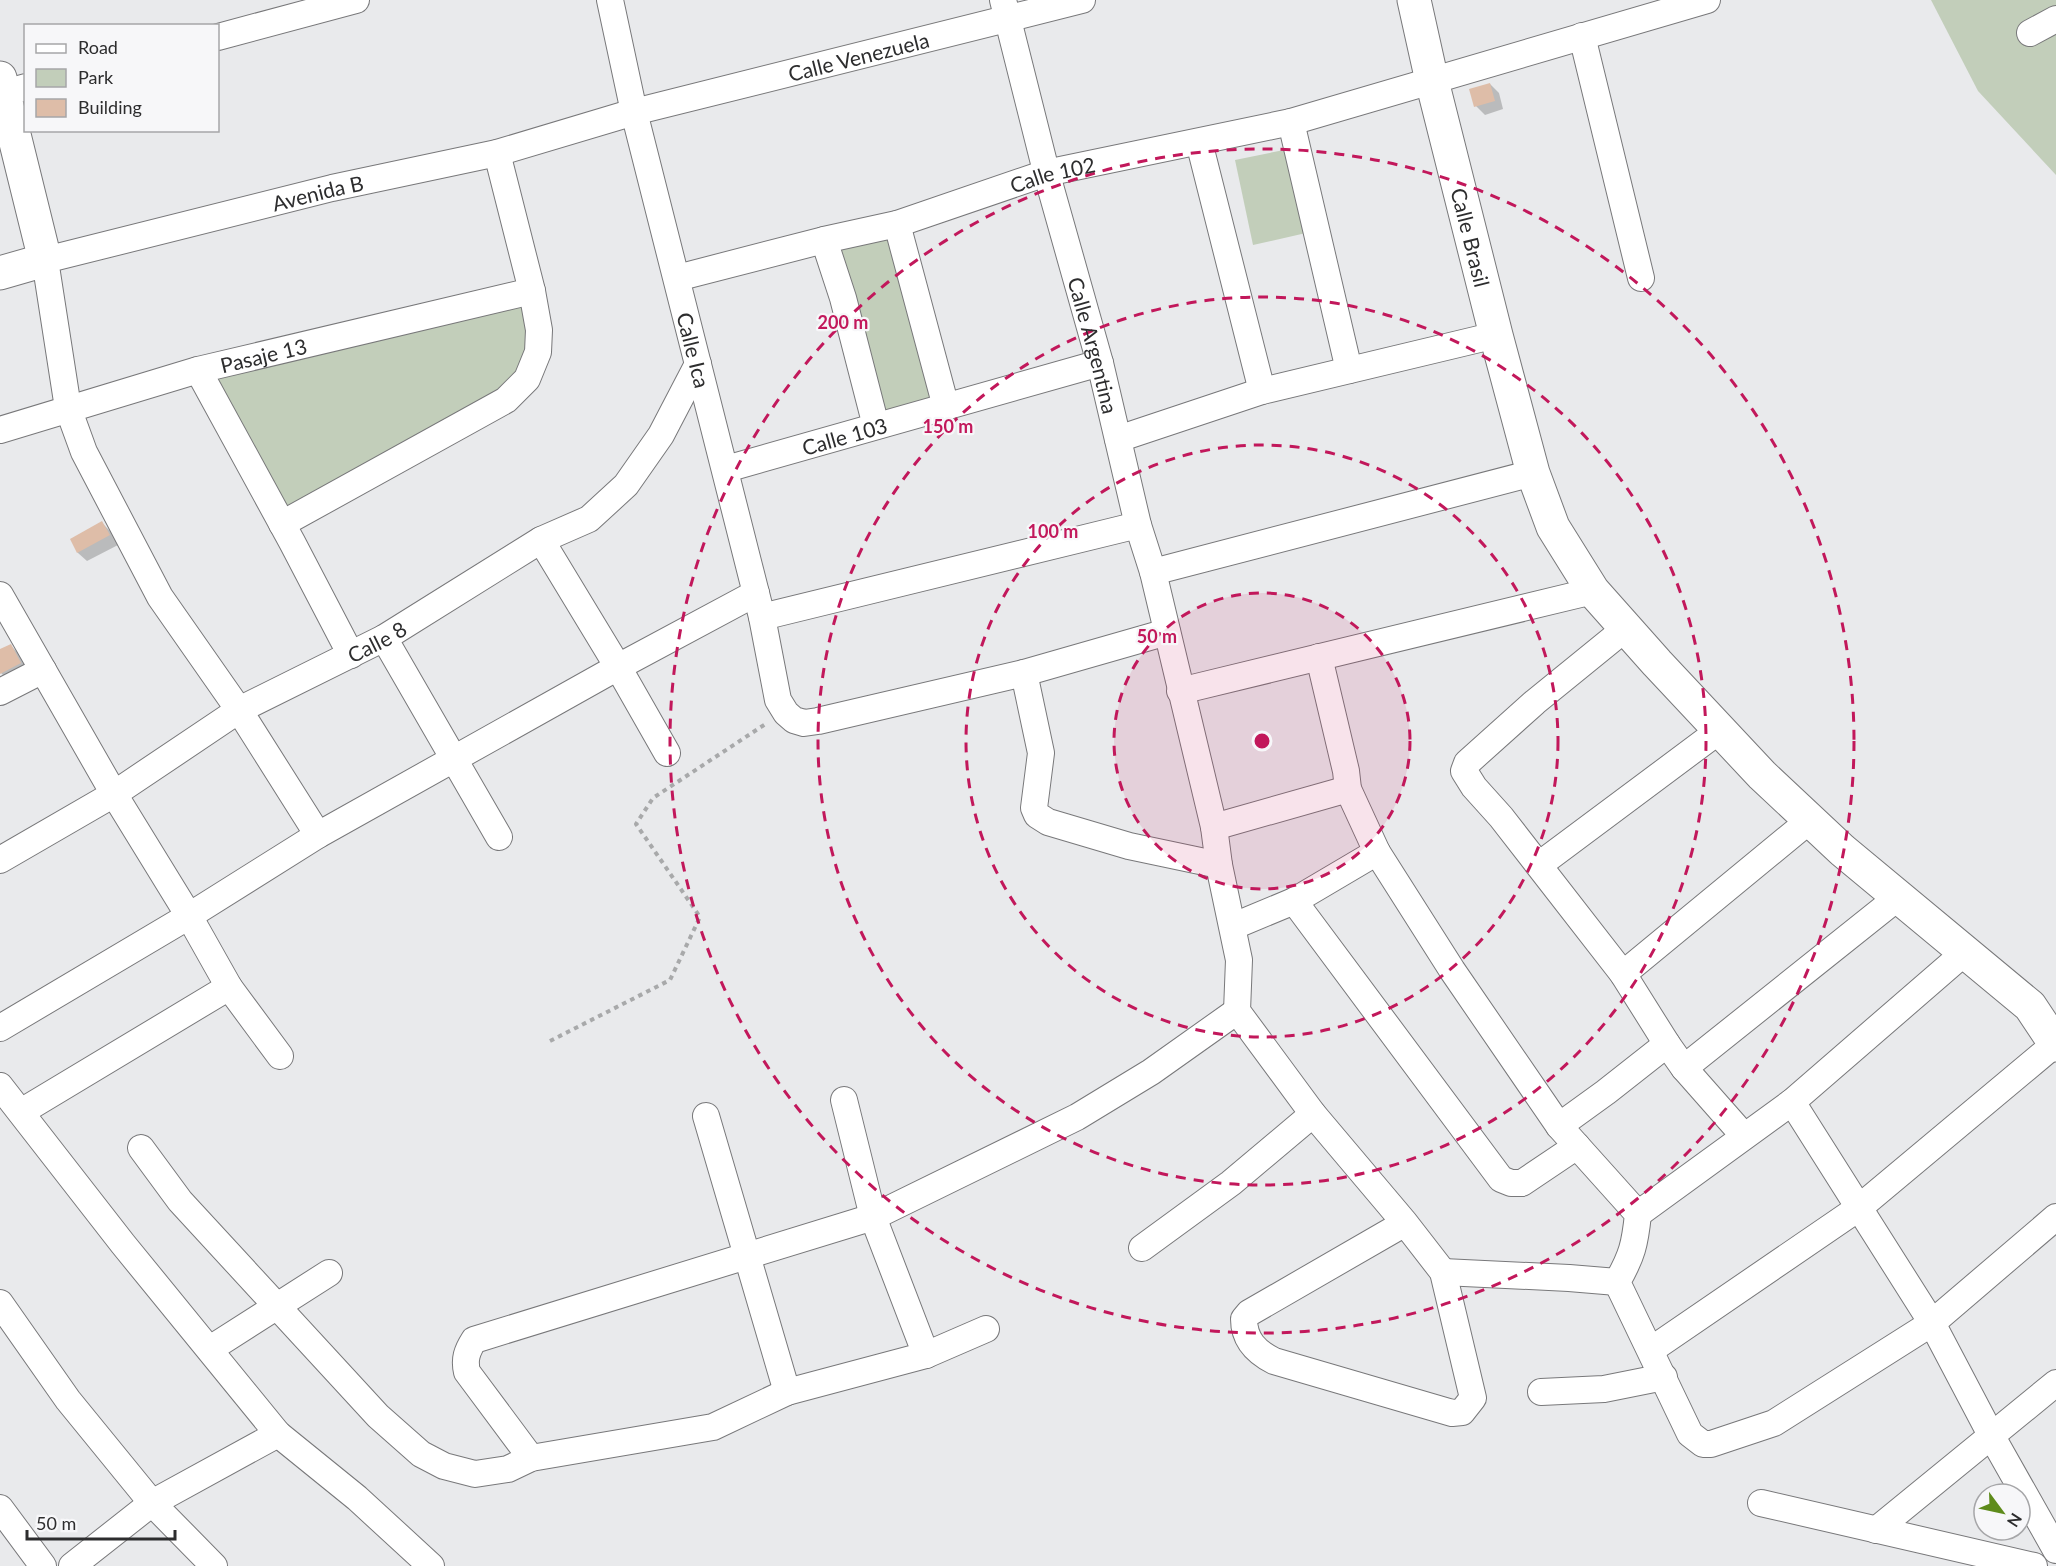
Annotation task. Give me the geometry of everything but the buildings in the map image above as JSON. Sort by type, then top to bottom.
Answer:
[{"type":"main road","name":"Calle Brasil","points":[[1414,0],[1496,335],[1533,473],[1553,527],[1593,591],[1762,775],[1897,898],[2030,1006],[2056,1044]]},
{"type":"main road","points":[[10,86],[45,260]]},
{"type":"main road","name":"Avenida B","points":[[0,273],[45,260]]},
{"type":"street","points":[[219,37],[356,0]]},
{"type":"street","name":"Calle Ica","points":[[610,0],[634,112],[715,435],[726,469],[782,706]]},
{"type":"street","name":"Calle Venezuela","points":[[634,112],[1005,8],[1082,0]]},
{"type":"street","name":"Calle 102","points":[[677,278],[824,240],[897,224],[1046,173],[1292,122],[1707,0]]},
{"type":"street","name":"Calle Argentina","points":[[1005,8],[1046,173],[1100,363],[1214,827],[1219,865],[1239,960],[1236,1011]]},
{"type":"street","points":[[2030,33],[2056,19]]},
{"type":"street","points":[[1582,36],[1641,278]]},
{"type":"street","name":"Avenida B","points":[[45,260],[332,188],[497,153],[634,112]]},
{"type":"street","points":[[1292,122],[1349,370]]},
{"type":"street","points":[[1199,142],[1262,391]]},
{"type":"street","points":[[282,524],[506,400],[527,379],[537,352],[539,330],[532,291],[497,153]]},
{"type":"street","points":[[897,224],[946,407]]},
{"type":"street","points":[[824,240],[843,298],[876,426]]},
{"type":"street","points":[[45,260],[68,408],[84,452],[160,597],[239,710],[318,836]]},
{"type":"street","name":"Pasaje 13","points":[[0,429],[198,370],[532,291]]},
{"type":"street","points":[[1118,439],[1262,391],[1496,335]]},
{"type":"street","name":"Calle 103","points":[[726,469],[1100,363]]},
{"type":"street","name":"Calle 8","points":[[0,860],[114,794],[239,710],[384,638],[541,540],[589,519],[626,485],[661,435],[698,364]]},
{"type":"street","points":[[198,370],[351,655]]},
{"type":"street","points":[[1153,572],[1533,473]]},
{"type":"street","points":[[0,1028],[189,916],[318,836],[618,667],[759,605],[1138,525]]},
{"type":"street","points":[[541,540],[667,753]]},
{"type":"street","points":[[1180,691],[1593,591]]},
{"type":"street","points":[[0,595],[114,794],[230,987],[280,1056]]},
{"type":"street","points":[[1626,628],[1535,702],[1467,763],[1464,771],[1467,778],[1539,865],[1623,974],[1666,1044],[1684,1068],[1744,1136]]},
{"type":"street","points":[[782,706],[794,720],[804,723],[1024,673],[1167,632]]},
{"type":"street","points":[[384,638],[499,837]]},
{"type":"street","points":[[1319,657],[1346,771],[1348,789],[1377,852],[1452,970],[1559,1126],[1638,1214],[1636,1241],[1631,1258],[1617,1282]]},
{"type":"street","points":[[0,692],[43,670]]},
{"type":"street","points":[[1024,673],[1041,753],[1034,808],[1037,815],[1048,822],[1130,846],[1219,865]]},
{"type":"street","points":[[1539,865],[1720,730]]},
{"type":"street","points":[[1214,827],[1348,789]]},
{"type":"street","points":[[1623,974],[1810,820]]},
{"type":"street","points":[[1233,926],[1294,901],[1377,852]]},
{"type":"street","points":[[1684,1068],[1897,898]]},
{"type":"street","points":[[1294,901],[1501,1179],[1511,1183],[1522,1183],[1577,1146]]},
{"type":"street","points":[[1638,1214],[1792,1102],[1964,953]]},
{"type":"street","points":[[21,1112],[230,987]]},
{"type":"street","points":[[531,1458],[467,1372],[465,1362],[474,1340],[873,1217],[1077,1118],[1151,1072],[1236,1011],[1313,1114],[1405,1223],[1443,1272],[1473,1398],[1462,1412],[1452,1413],[1274,1361],[1258,1353],[1244,1329],[1244,1319],[1249,1313],[1405,1223]]},
{"type":"street","points":[[1559,1126],[1666,1044]]},
{"type":"street","points":[[1651,1350],[1860,1207],[2056,1044]]},
{"type":"street","points":[[0,1086],[123,1244],[278,1434],[357,1498],[431,1566]]},
{"type":"street","points":[[844,1100],[873,1217],[926,1355]]},
{"type":"street","points":[[1792,1102],[1932,1323],[2056,1551],[2039,1566]]},
{"type":"street","points":[[1142,1248],[1231,1183],[1313,1114]]},
{"type":"street","points":[[706,1116],[787,1392]]},
{"type":"street","points":[[141,1148],[180,1201],[378,1416],[421,1454],[444,1466],[475,1473],[508,1469],[531,1458],[713,1427],[787,1392],[926,1355],[987,1329]]},
{"type":"street","points":[[1617,1282],[1690,1434],[1703,1444],[1711,1444],[1774,1423],[1932,1323],[2056,1217]]},
{"type":"street","points":[[1443,1272],[1617,1282]]},
{"type":"street","points":[[210,1349],[329,1273]]},
{"type":"street","points":[[0,1303],[68,1400],[153,1503],[214,1566]]},
{"type":"street","points":[[1541,1392],[1604,1389],[1664,1377]]},
{"type":"street","points":[[1876,1530],[2056,1383]]},
{"type":"street","points":[[72,1566],[153,1503],[278,1434]]},
{"type":"street","points":[[1761,1503],[2034,1566]]},
{"type":"street","points":[[0,1509],[43,1566]]},
{"type":"path","points":[[550,1041],[670,980],[700,917],[636,825],[653,798],[782,706]]},
{"type":"green space","points":[[1931,0],[2056,0],[2056,175],[1978,91]]},
{"type":"green space","points":[[1289,149],[1306,233],[1253,245],[1235,160]]},
{"type":"green space","points":[[895,236],[936,397],[882,412],[841,250]]},
{"type":"green space","points":[[526,303],[532,341],[519,375],[480,406],[289,511],[214,380]]}]
